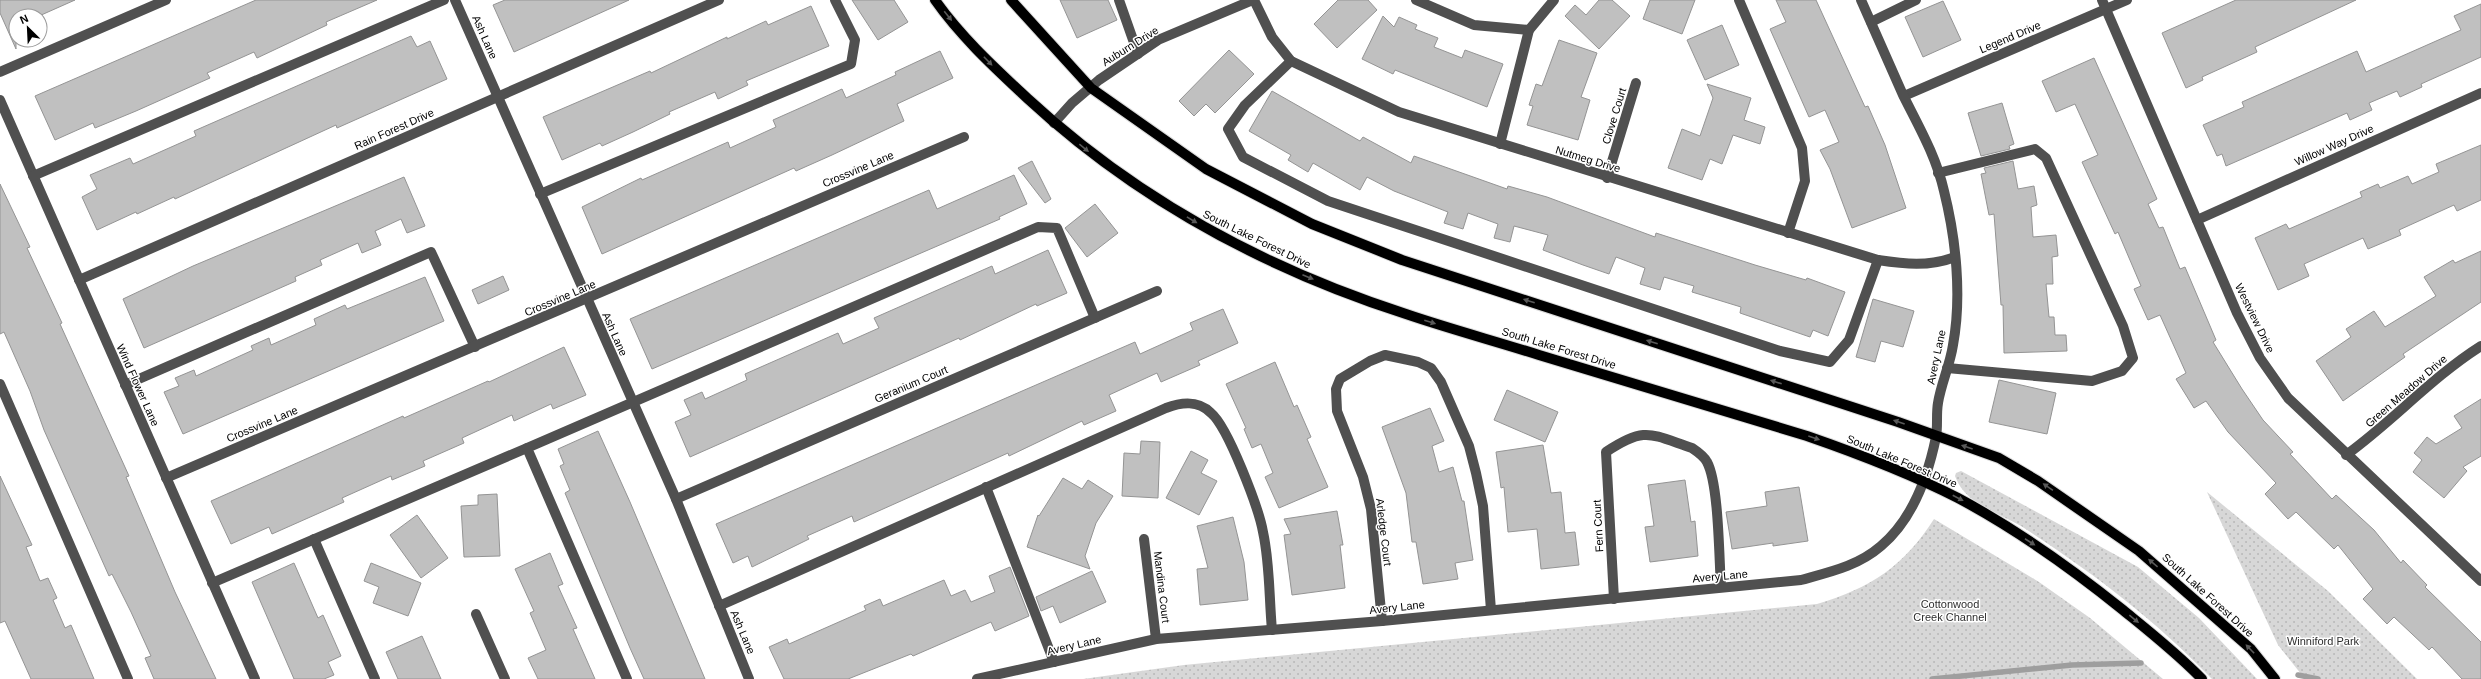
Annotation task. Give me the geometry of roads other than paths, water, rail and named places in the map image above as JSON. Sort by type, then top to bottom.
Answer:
[{"type":"main road","name":"South Lake Forest Drive","points":[[935,0],[963,36],[991,64],[1054,123],[1088,151],[1172,208],[1222,236],[1313,279],[1404,314],[1807,436],[1868,457],[1923,481],[1997,520],[2101,592],[2186,662],[2202,679]]},
{"type":"main road","name":"South Lake Forest Drive","points":[[1011,0],[1091,88],[1206,169],[1265,202],[1354,242],[1999,458],[2038,480],[2139,551],[2250,649],[2276,679]]},
{"type":"street","points":[[0,72],[166,0]]},
{"type":"street","points":[[33,176],[444,0]]},
{"type":"street","name":"Ash Lane","points":[[455,0],[676,499],[749,679]]},
{"type":"street","name":"Rain Forest Drive","points":[[79,280],[719,0]]},
{"type":"street","points":[[540,194],[851,64],[855,40],[835,0]]},
{"type":"street","points":[[1119,0],[1138,54]]},
{"type":"street","name":"Auburn Drive","points":[[1054,123],[1072,103],[1104,76],[1158,40],[1253,0]]},
{"type":"street","name":"Nutmeg Drive","points":[[1253,0],[1272,37],[1291,62],[1399,112],[1607,178],[1878,260],[1912,265],[1945,261],[1955,257]]},
{"type":"street","points":[[1416,0],[1474,25],[1529,30]]},
{"type":"street","points":[[1500,144],[1529,30],[1554,0]]},
{"type":"street","points":[[1739,0],[1802,148],[1805,181],[1788,233]]},
{"type":"street","name":"Avery Lane","points":[[977,679],[1156,639],[1382,621],[1801,580],[1838,570],[1862,560],[1882,546],[1912,509],[1923,481],[1936,436],[1937,404],[1953,344],[1957,296],[1955,257],[1944,191],[1930,146],[1904,96],[1861,0]]},
{"type":"street","points":[[1871,22],[1916,0]]},
{"type":"street","name":"Legend Drive","points":[[1904,96],[2104,5],[2127,0]]},
{"type":"street","name":"Westview Drive","points":[[2104,5],[2237,313],[2260,358],[2288,398],[2481,581]]},
{"type":"street","points":[[1291,62],[1246,105],[1228,129],[1243,157],[1328,201],[1772,348],[1830,362],[1849,340],[1878,260]]},
{"type":"street","name":"Clove Court","points":[[1607,178],[1636,83]]},
{"type":"street","name":"Willow Way Drive","points":[[2197,220],[2481,93]]},
{"type":"street","name":"Wind Flower Lane","points":[[0,100],[255,679]]},
{"type":"street","name":"Crossvine Lane","points":[[166,478],[964,137]]},
{"type":"street","points":[[1938,173],[2035,149],[2046,158],[2123,326],[2133,358],[2122,371],[2092,381],[1947,368]]},
{"type":"street","points":[[212,583],[1038,227],[1057,228],[1095,318]]},
{"type":"street","points":[[125,385],[431,252],[475,347]]},
{"type":"street","name":"Geranium Court","points":[[676,499],[1157,291]]},
{"type":"street","name":"Green Meadow Drive","points":[[2346,454],[2370,437],[2451,367],[2481,346]]},
{"type":"street","name":"Arledge Court","points":[[1382,621],[1372,509],[1363,477],[1337,411],[1336,388],[1340,379],[1385,354],[1432,368],[1441,382],[1469,446],[1483,506],[1491,610]]},
{"type":"street","points":[[0,384],[128,679]]},
{"type":"street","points":[[719,606],[1174,404],[1185,402],[1204,408],[1214,415],[1259,515],[1264,533],[1272,630]]},
{"type":"street","name":"Fern Court","points":[[1614,599],[1606,452],[1628,439],[1645,434],[1692,448],[1704,457],[1711,472],[1714,494],[1721,587]]},
{"type":"street","points":[[527,448],[627,679]]},
{"type":"street","points":[[986,487],[1054,662]]},
{"type":"street","points":[[314,539],[375,679]]},
{"type":"street","name":"Mandina Court","points":[[1144,539],[1156,639]]},
{"type":"street","points":[[476,614],[505,679]]},
{"type":"waterway","points":[[1932,679],[2072,665],[2141,663]]},
{"type":"waterway","points":[[2298,675],[2318,679]]},
{"type":"park label","name":"Cottonwood Creek Channel","points":[[1950,610]]},
{"type":"park label","name":"Winniford Park","points":[[2323,641]]}]
